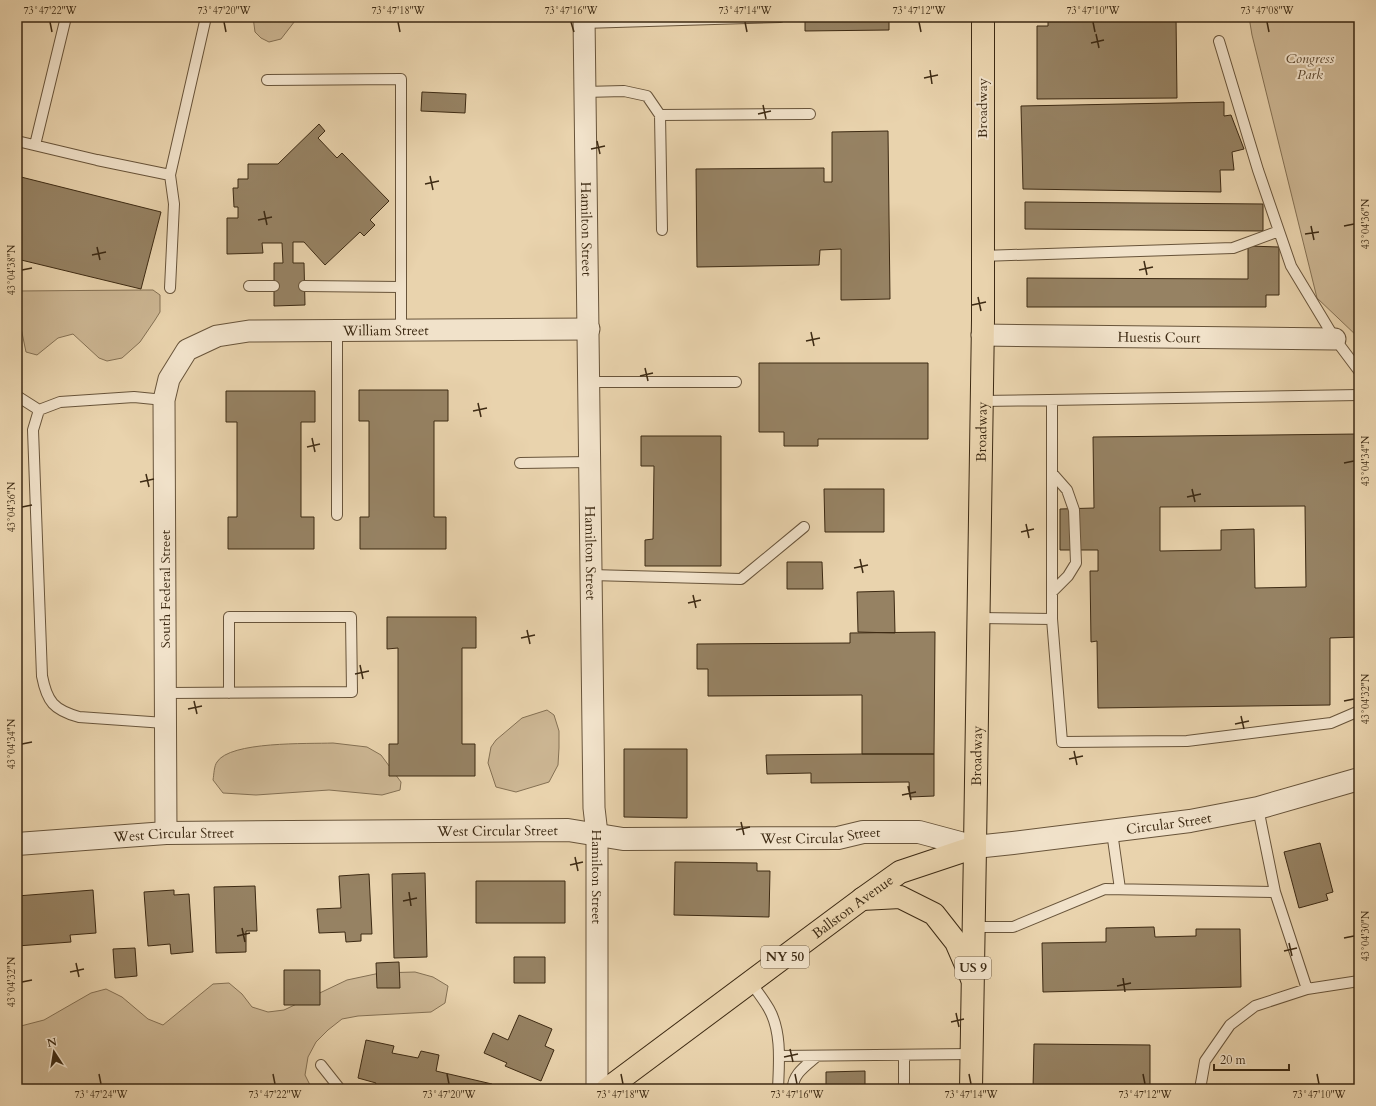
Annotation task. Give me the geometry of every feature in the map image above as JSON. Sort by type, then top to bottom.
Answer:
[{"type":"main road","name":"Broadway","points":[[975,847],[982,335],[982,17]]},
{"type":"main road","name":"Ballston Avenue","points":[[607,1089],[900,872],[975,847]]},
{"type":"main road","name":"US 9","points":[[971,1089],[975,847]]},
{"type":"main road","points":[[862,899],[900,897],[934,914],[956,942],[972,980]]},
{"type":"street","name":"Hamilton Street","points":[[584,20],[594,808],[597,834],[597,1089]]},
{"type":"street","name":"William Street","points":[[186,350],[217,336],[249,331],[588,329]]},
{"type":"street","name":"Huestis Court","points":[[982,335],[1335,338]]},
{"type":"street","name":"South Federal Street","points":[[166,833],[164,400],[169,379],[186,350]]},
{"type":"street","name":"Circular Street","points":[[975,847],[1112,832],[1190,821],[1258,808],[1359,779]]},
{"type":"street","name":"West Circular Street","points":[[17,844],[166,833],[568,830],[623,839],[838,838],[862,832],[919,832],[975,847]]},
{"type":"lane","points":[[35,145],[66,17]]},
{"type":"lane","points":[[170,288],[174,204],[170,175],[206,17]]},
{"type":"lane","points":[[584,20],[780,17]]},
{"type":"lane","points":[[1219,41],[1258,170],[1291,266],[1335,338],[1359,371]]},
{"type":"lane","points":[[267,80],[401,79],[401,330]]},
{"type":"lane","points":[[584,92],[624,91],[647,96],[660,115],[662,230]]},
{"type":"lane","points":[[660,115],[810,114]]},
{"type":"lane","points":[[17,141],[170,175]]},
{"type":"lane","points":[[982,256],[1233,248],[1279,231]]},
{"type":"lane","points":[[249,286],[274,286]]},
{"type":"lane","points":[[304,286],[400,287]]},
{"type":"lane","points":[[337,330],[337,515]]},
{"type":"lane","points":[[589,382],[736,382]]},
{"type":"lane","points":[[981,401],[1359,395]]},
{"type":"lane","points":[[17,396],[39,410]]},
{"type":"lane","points":[[39,410],[60,402],[134,397],[164,400]]},
{"type":"lane","points":[[1052,400],[1052,619],[1062,742],[1187,741],[1331,723],[1359,711]]},
{"type":"lane","points":[[39,410],[33,430],[41,660],[45,692],[54,706],[66,714],[79,717],[165,723]]},
{"type":"lane","points":[[520,463],[590,462]]},
{"type":"lane","points":[[1052,473],[1067,490],[1074,510],[1076,563],[1068,576],[1052,592]]},
{"type":"lane","points":[[591,575],[741,579],[804,527]]},
{"type":"lane","points":[[165,693],[229,693],[352,692],[351,617],[229,617],[229,693]]},
{"type":"lane","points":[[978,618],[1052,619]]},
{"type":"lane","points":[[1258,808],[1275,892],[1307,989]]},
{"type":"lane","points":[[1112,832],[1120,889]]},
{"type":"lane","points":[[973,927],[1013,927],[1106,889],[1275,892]]},
{"type":"lane","points":[[1200,1089],[1205,1061],[1230,1026],[1255,1006],[1307,989],[1359,981]]},
{"type":"lane","points":[[751,983],[769,1009],[775,1024],[779,1056],[778,1089]]},
{"type":"lane","points":[[779,1056],[971,1054]]},
{"type":"lane","points":[[904,1055],[904,1089]]},
{"type":"lane","points":[[793,1089],[792,1082],[799,1071],[818,1056]]},
{"type":"lane","points":[[321,1065],[340,1089]]},
{"type":"green space","points":[[253,17],[298,17],[281,39],[269,42],[261,38],[255,32]]},
{"type":"green space","name":"Congress Park","points":[[1249,17],[1359,17],[1359,338],[1317,298],[1252,35]]},
{"type":"green space","points":[[153,290],[160,295],[160,312],[140,342],[122,358],[107,361],[99,358],[73,334],[58,338],[37,355],[26,352],[21,328],[17,322],[17,291]]},
{"type":"green space","points":[[547,710],[554,715],[559,731],[558,765],[549,782],[516,792],[496,787],[488,763],[491,747],[496,740],[522,718]]},
{"type":"green space","points":[[333,743],[367,747],[381,755],[401,782],[400,790],[382,795],[329,790],[256,795],[223,793],[213,780],[217,762],[225,755],[237,750],[270,745]]},
{"type":"green space","points":[[415,972],[433,977],[448,986],[445,1003],[431,1012],[358,1016],[342,1019],[316,1042],[308,1057],[305,1075],[312,1089],[17,1089],[17,1027],[44,1020],[91,993],[106,989],[122,997],[148,1019],[163,1025],[213,984],[229,983],[242,994],[252,1007],[268,1012],[284,1010],[347,980],[380,973]]},
{"type":"building","points":[[17,17],[22,17],[17,37]]},
{"type":"building","points":[[805,17],[889,17],[889,30],[805,31]]},
{"type":"building","points":[[1048,17],[1176,17],[1177,98],[1037,99],[1037,26],[1048,26]]},
{"type":"building","points":[[422,92],[466,94],[465,113],[421,111]]},
{"type":"building","points":[[1224,102],[1224,116],[1231,115],[1244,149],[1232,152],[1234,170],[1220,170],[1221,192],[1023,189],[1021,106]]},
{"type":"building","points":[[319,124],[325,131],[318,138],[337,158],[342,153],[389,201],[370,220],[375,225],[364,236],[360,232],[325,265],[304,242],[293,242],[293,263],[304,263],[305,305],[274,306],[274,263],[283,263],[282,243],[262,243],[263,253],[227,254],[227,218],[238,218],[238,207],[234,207],[233,188],[238,188],[238,179],[248,179],[248,164],[278,164]]},
{"type":"building","points":[[888,131],[890,299],[841,300],[841,249],[820,250],[819,265],[697,267],[696,169],[824,168],[824,182],[832,182],[832,132]]},
{"type":"building","points":[[17,176],[161,212],[141,289],[17,259]]},
{"type":"building","points":[[1025,202],[1263,204],[1263,231],[1025,229]]},
{"type":"building","points":[[1248,246],[1279,247],[1279,295],[1266,295],[1266,307],[1027,307],[1027,278],[1248,279]]},
{"type":"building","points":[[759,363],[928,363],[928,439],[818,439],[818,446],[784,446],[784,432],[759,432]]},
{"type":"building","points":[[359,390],[448,390],[448,421],[434,421],[434,517],[446,517],[446,549],[360,549],[360,517],[369,517],[369,421],[359,421]]},
{"type":"building","points":[[226,391],[315,391],[315,422],[301,422],[301,517],[314,517],[314,549],[228,549],[228,517],[237,517],[237,422],[226,422]]},
{"type":"building","points":[[1359,434],[1359,637],[1330,638],[1330,705],[1098,708],[1097,641],[1091,642],[1090,571],[1098,571],[1098,550],[1060,550],[1060,509],[1094,508],[1093,437]],"holes":[[[1305,506],[1306,587],[1255,588],[1254,529],[1221,530],[1221,550],[1160,551],[1160,507]]]},
{"type":"building","points":[[641,436],[721,436],[721,566],[645,566],[645,540],[653,539],[654,466],[641,466]]},
{"type":"building","points":[[824,489],[884,489],[884,532],[825,532]]},
{"type":"building","points":[[787,562],[822,562],[823,589],[787,589]]},
{"type":"building","points":[[894,591],[895,633],[858,632],[857,592]]},
{"type":"building","points":[[387,617],[476,617],[476,648],[462,648],[462,744],[475,744],[475,776],[389,776],[389,744],[398,744],[398,648],[387,649]]},
{"type":"building","points":[[935,632],[934,754],[862,754],[862,695],[708,696],[708,669],[697,669],[697,644],[850,643],[850,633]]},
{"type":"building","points":[[624,749],[687,749],[687,818],[624,817]]},
{"type":"building","points":[[934,754],[934,796],[910,797],[909,782],[811,783],[811,773],[767,774],[766,755]]},
{"type":"building","points":[[1320,843],[1333,892],[1326,894],[1328,900],[1299,908],[1284,852]]},
{"type":"building","points":[[675,862],[757,863],[757,871],[770,871],[769,917],[674,915]]},
{"type":"building","points":[[425,873],[427,957],[394,958],[392,874]]},
{"type":"building","points":[[369,874],[372,934],[361,934],[361,941],[346,942],[345,932],[319,933],[317,909],[341,908],[339,876]]},
{"type":"building","points":[[476,881],[565,881],[565,923],[476,923]]},
{"type":"building","points":[[255,886],[257,931],[246,931],[246,952],[216,953],[214,887]]},
{"type":"building","points":[[93,890],[96,933],[70,935],[71,942],[17,946],[17,896]]},
{"type":"building","points":[[174,890],[174,895],[189,894],[193,952],[171,954],[170,944],[148,946],[144,892]]},
{"type":"building","points":[[1154,927],[1155,937],[1196,936],[1196,929],[1240,929],[1241,987],[1043,992],[1042,943],[1106,942],[1106,928]]},
{"type":"building","points":[[135,948],[137,976],[115,978],[113,949]]},
{"type":"building","points":[[514,957],[545,957],[545,983],[514,983]]},
{"type":"building","points":[[399,962],[400,988],[377,988],[376,963]]},
{"type":"building","points":[[284,970],[320,970],[320,1005],[284,1005]]},
{"type":"building","points":[[519,1015],[552,1029],[545,1046],[554,1050],[541,1081],[505,1066],[507,1063],[484,1053],[493,1033],[508,1040]]},
{"type":"building","points":[[366,1040],[394,1046],[392,1053],[418,1058],[421,1051],[439,1055],[436,1071],[492,1084],[495,1089],[374,1089],[376,1083],[358,1078]]},
{"type":"building","points":[[1034,1044],[1150,1045],[1150,1089],[1033,1089]]},
{"type":"building","points":[[865,1071],[865,1089],[826,1089],[826,1072]]}]
